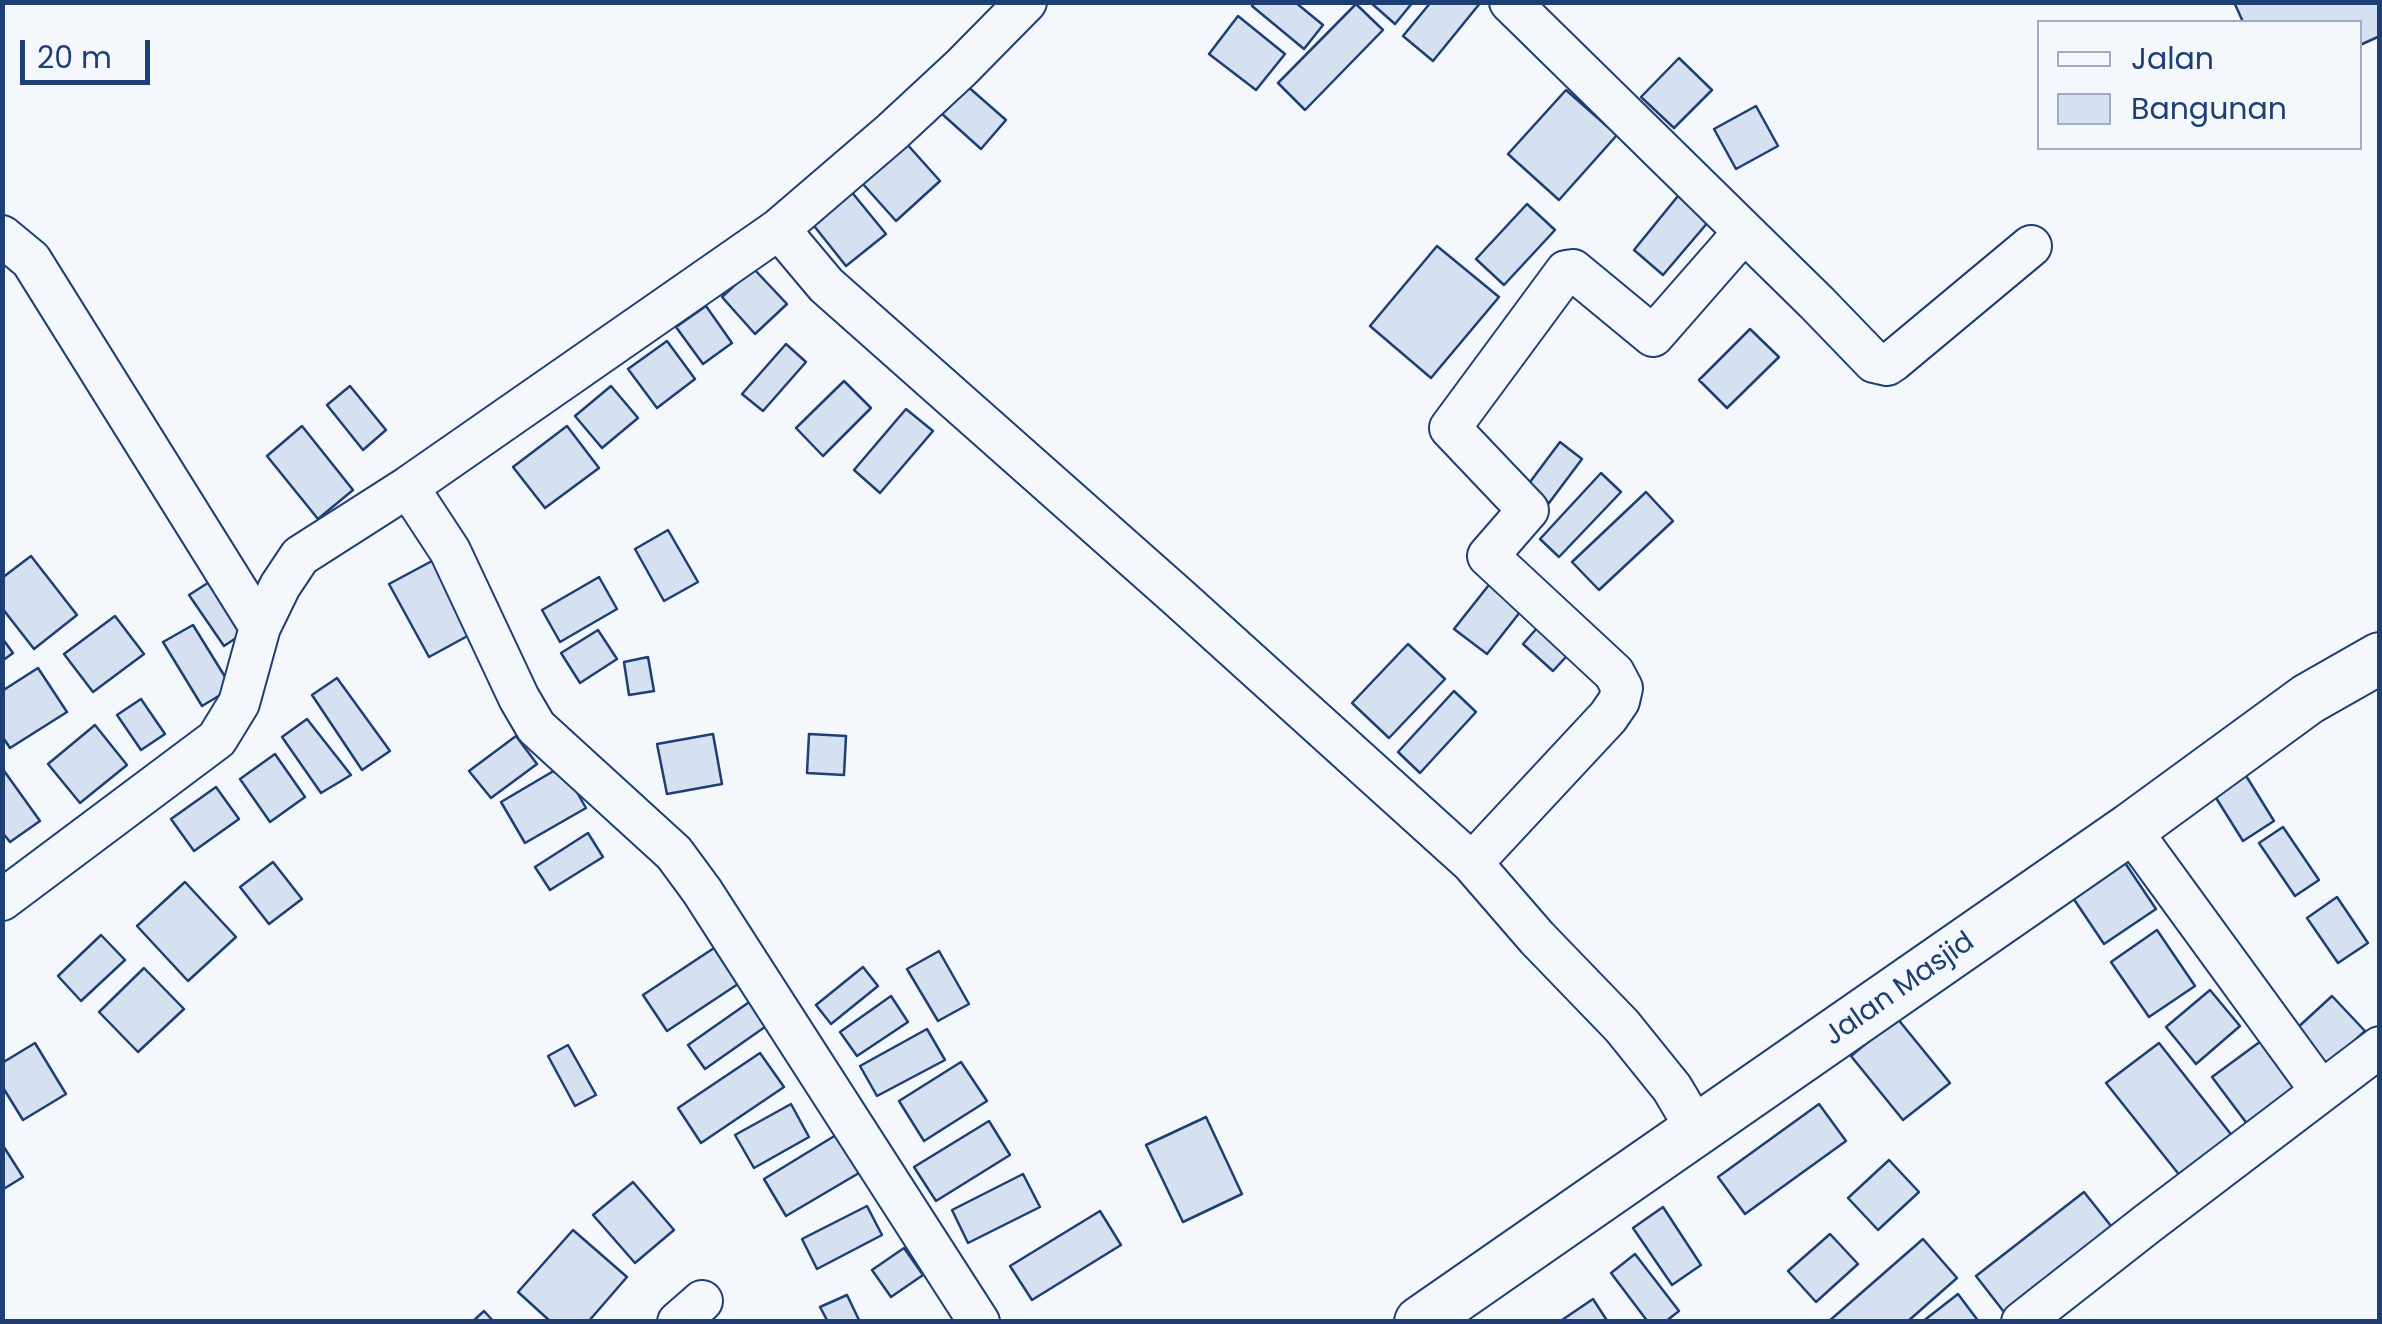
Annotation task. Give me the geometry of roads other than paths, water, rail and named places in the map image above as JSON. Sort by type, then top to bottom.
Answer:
[{"type":"street","points":[[2,900],[216,740],[239,703],[260,628],[300,556],[416,498],[779,229],[892,132],[1026,2]]},
{"type":"street","points":[[1510,2],[1874,362],[1893,362],[2030,246]]},
{"type":"street","points":[[779,229],[826,285],[1472,863],[1622,1026],[1672,1088],[1698,1130]]},
{"type":"street","points":[[1472,863],[1608,717],[1622,688],[1614,672],[1488,556],[1528,510],[1450,428],[1570,269],[1654,336],[1744,232]]},
{"type":"street","points":[[2,236],[31,260],[260,628]]},
{"type":"street","points":[[416,498],[450,552],[536,727],[674,853],[979,1322]]},
{"type":"street","name":"Jalan Masjid","points":[[1420,1322],[2130,829],[2308,700],[2380,658]]},
{"type":"street","points":[[2130,829],[2321,1091]]},
{"type":"street","points":[[2022,1322],[2380,1047]]}]
